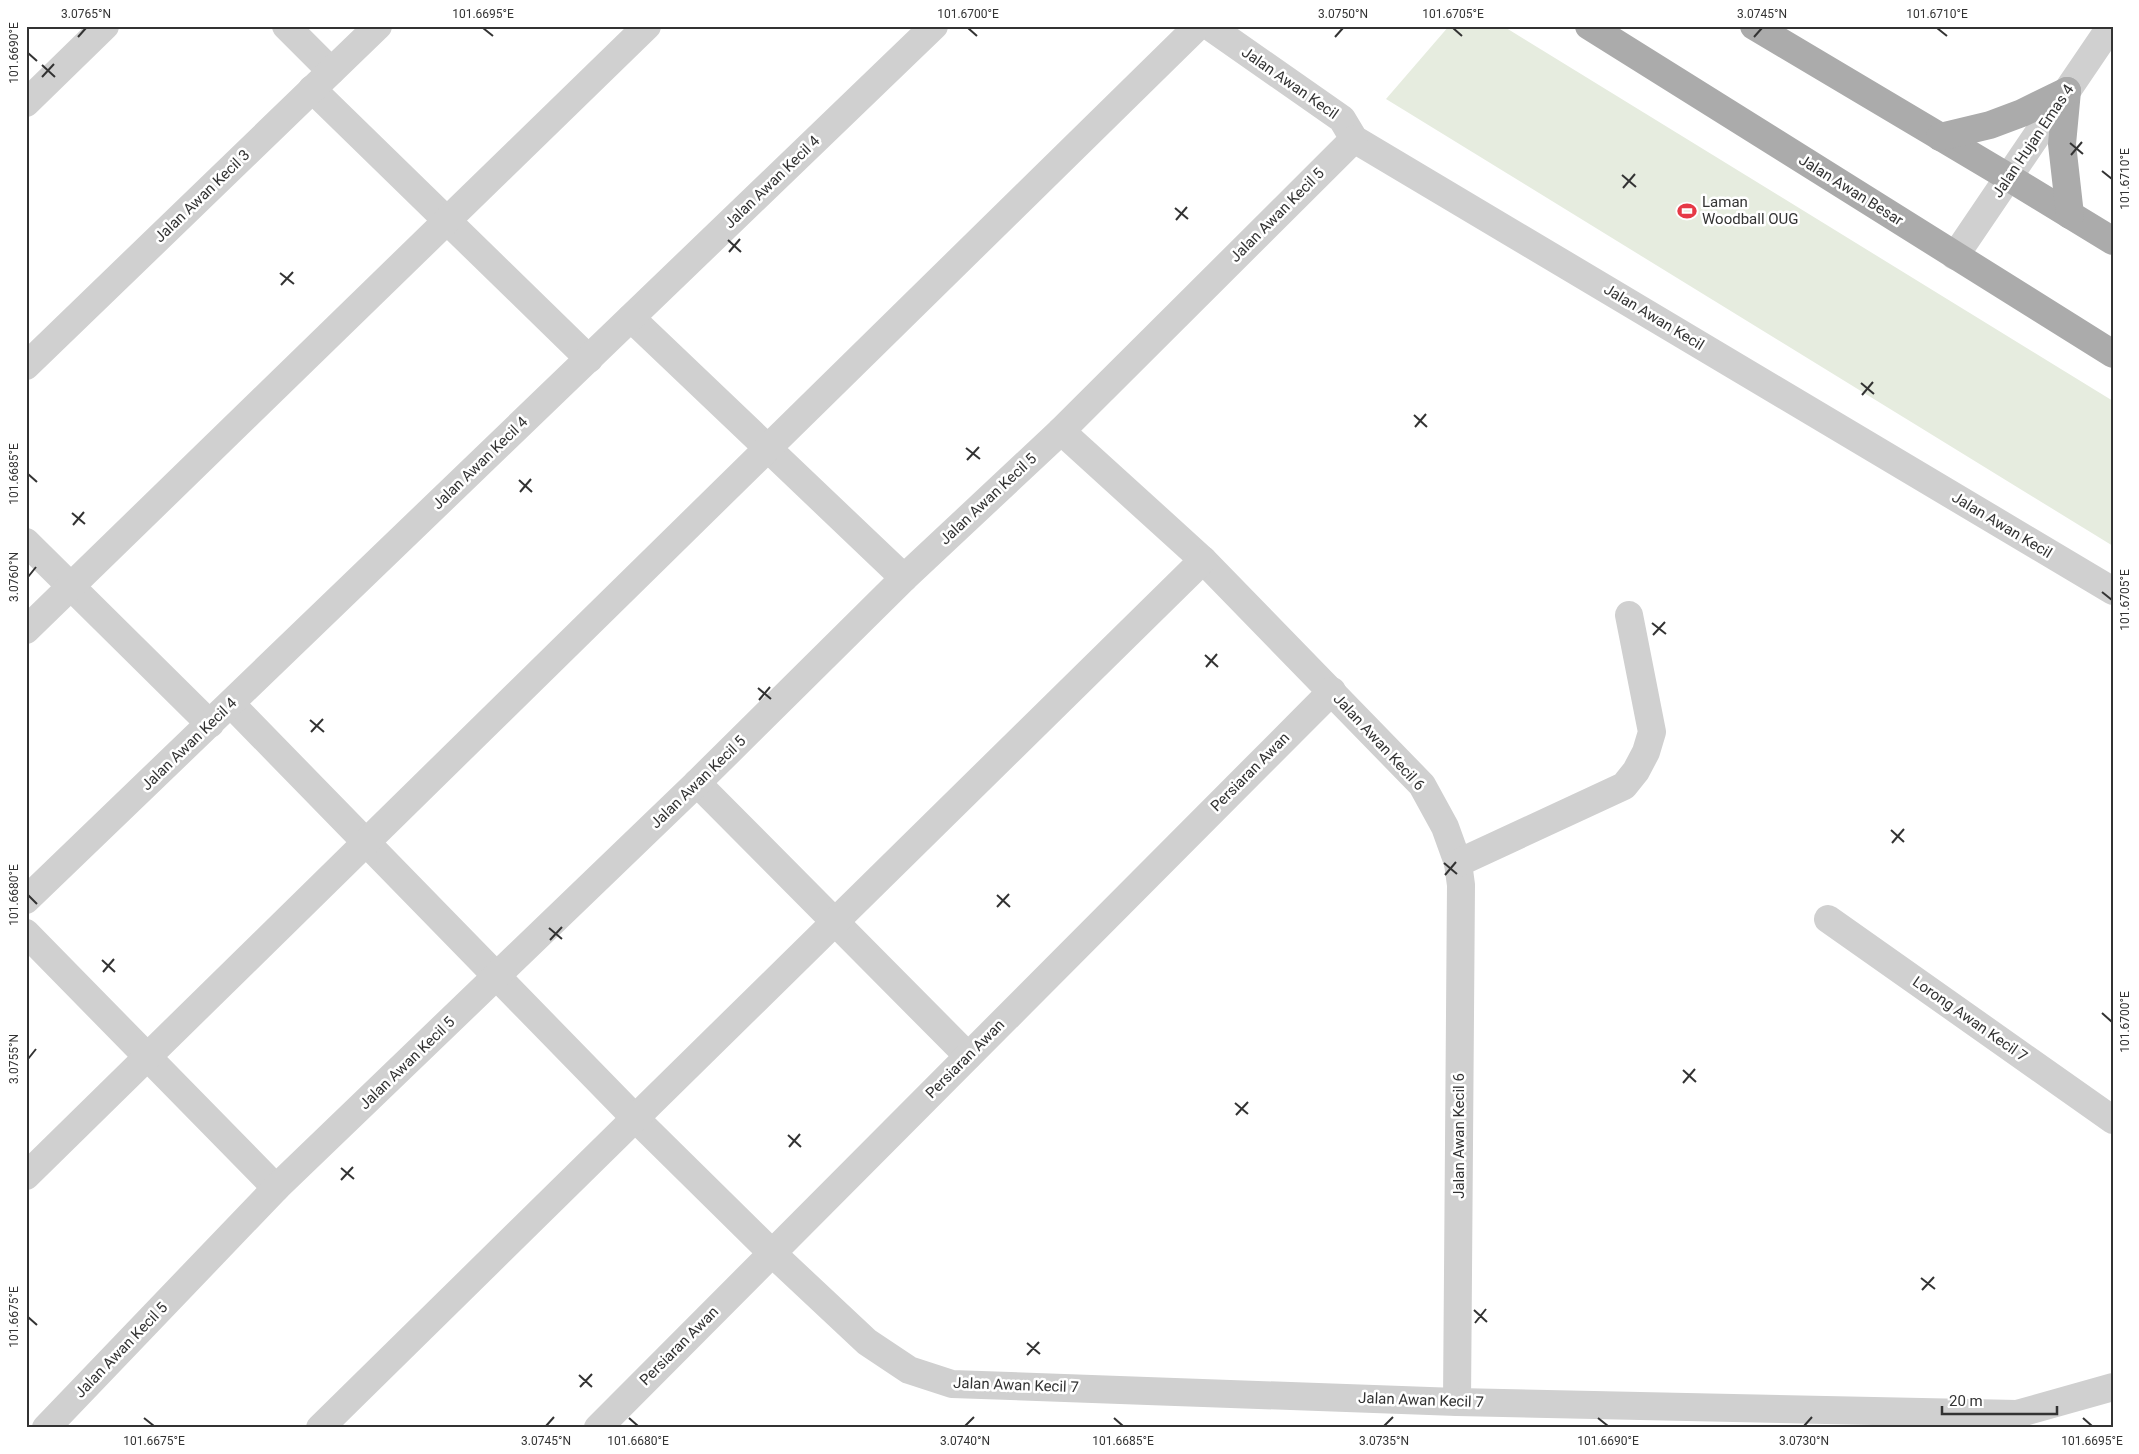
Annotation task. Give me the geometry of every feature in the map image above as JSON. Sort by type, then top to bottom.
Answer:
[{"type":"main road","name":"Jalan Awan Besar","points":[[1590,26],[2113,354]]},
{"type":"main road","points":[[1754,26],[2070,214],[2113,242]]},
{"type":"main road","points":[[1940,137],[1990,126],[2067,91]]},
{"type":"main road","points":[[2067,91],[2062,144],[2070,214]]},
{"type":"street","points":[[26,103],[105,26]]},
{"type":"street","points":[[286,26],[322,80],[447,220],[589,359]]},
{"type":"street","name":"Jalan Awan Kecil 3","points":[[26,366],[378,26]]},
{"type":"street","points":[[26,630],[646,26]]},
{"type":"street","name":"Jalan Awan Kecil 4","points":[[26,900],[934,26]]},
{"type":"street","points":[[26,1176],[1198,26]]},
{"type":"street","name":"Jalan Awan Kecil","points":[[1209,26],[1342,118],[1354,139],[2113,591]]},
{"type":"street","name":"Jalan Hujan Emas 4","points":[[1954,256],[2111,26]]},
{"type":"street","name":"Jalan Awan Kecil 5","points":[[46,1428],[276,1188],[697,783],[904,578],[1061,431],[1354,139]]},
{"type":"street","points":[[631,318],[904,578]]},
{"type":"street","name":"Jalan Awan Kecil 6","points":[[1061,431],[1203,560],[1332,691],[1422,785],[1445,826],[1458,863],[1461,894],[1457,1402]]},
{"type":"street","points":[[26,542],[210,724]]},
{"type":"street","points":[[320,1428],[1203,560]]},
{"type":"street","points":[[1458,863],[1624,786],[1636,771],[1646,752],[1652,732],[1628,615]]},
{"type":"street","name":"Persiaran Awan","points":[[598,1428],[1332,691]]},
{"type":"street","name":"Jalan Awan Kecil 7","points":[[231,704],[635,1118],[772,1253],[867,1342],[909,1370],[952,1384],[1457,1402],[2017,1414],[2113,1387]]},
{"type":"street","points":[[697,783],[968,1056]]},
{"type":"street","name":"Lorong Awan Kecil 7","points":[[1828,919],[2113,1120]]},
{"type":"street","points":[[26,933],[276,1188]]},
{"type":"shaded area","name":"Laman Woodball OUG","points":[[1449,26],[1503,26],[2113,401],[2113,546],[1386,99]]},
{"type":"place","name":"Laman Woodball OUG","points":[[1687,211]]}]
